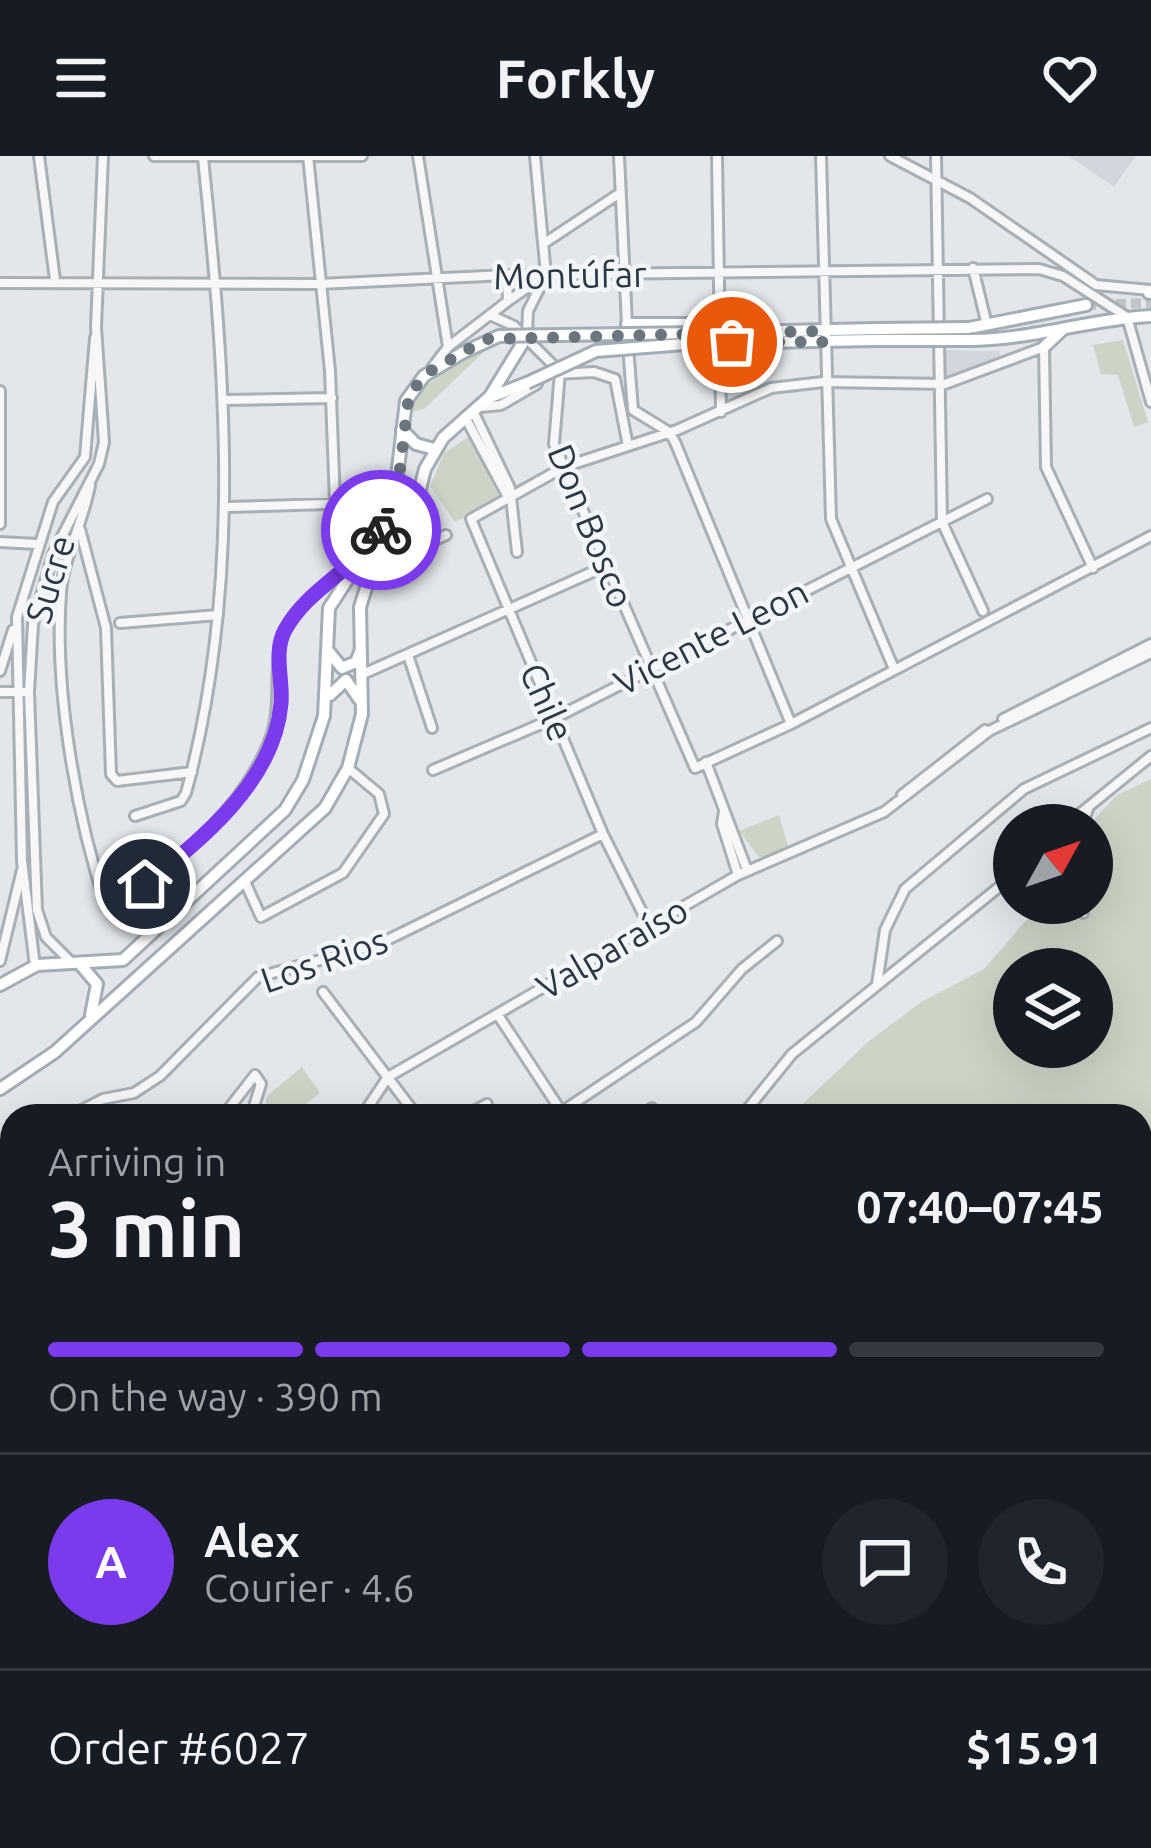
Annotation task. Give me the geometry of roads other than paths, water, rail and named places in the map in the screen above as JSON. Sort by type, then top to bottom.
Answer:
[{"type":"main road","points":[[971,334],[1086,305]]},
{"type":"main road","points":[[0,985],[35,966],[123,959],[254,844],[285,810],[303,780],[326,702],[329,608],[395,502],[409,394],[430,371],[499,336],[971,334],[1151,316]]},
{"type":"main road","points":[[627,325],[709,324],[719,337]]},
{"type":"main road","points":[[1043,347],[1064,328]]},
{"type":"main road","points":[[0,1089],[55,1052],[310,825],[348,768],[362,714],[363,596],[412,520],[434,449],[476,408],[527,336]]},
{"type":"main road","points":[[476,408],[596,351],[696,338]]},
{"type":"main road","points":[[402,430],[416,444],[434,449]]},
{"type":"main road","points":[[327,644],[336,664],[345,668],[356,662],[361,644]]},
{"type":"main road","points":[[326,702],[346,680],[357,688],[362,714]]},
{"type":"main road","points":[[74,962],[97,985],[90,1018]]},
{"type":"street","points":[[40,156],[55,280]]},
{"type":"street","name":"Sucre","points":[[35,966],[22,869],[17,617],[53,502],[85,457],[104,156]]},
{"type":"street","points":[[154,156],[362,156]]},
{"type":"street","points":[[418,156],[448,347]]},
{"type":"street","points":[[527,336],[528,311],[546,275],[535,156]]},
{"type":"street","points":[[619,156],[632,405],[640,418],[670,432],[791,724]]},
{"type":"street","points":[[717,156],[722,412]]},
{"type":"street","points":[[821,156],[823,382],[831,519],[847,567],[894,669]]},
{"type":"street","points":[[890,156],[936,179],[1096,285],[1150,292]]},
{"type":"street","points":[[936,156],[942,523],[983,611]]},
{"type":"street","points":[[308,157],[332,398],[334,502]]},
{"type":"street","points":[[135,816],[181,801],[192,772],[218,615],[228,507],[217,285],[203,158]]},
{"type":"street","points":[[546,243],[620,193]]},
{"type":"street","points":[[973,268],[987,327]]},
{"type":"street","name":"Montúfar","points":[[0,284],[55,280],[319,284],[507,275],[1040,269],[1063,276],[1127,317]]},
{"type":"street","points":[[507,275],[508,301]]},
{"type":"street","points":[[430,371],[448,347],[546,275]]},
{"type":"street","points":[[490,315],[527,336],[560,372]]},
{"type":"street","points":[[1127,317],[1151,402]]},
{"type":"street","name":"Sucre","points":[[74,962],[46,938],[37,909],[29,692],[34,624],[67,521],[90,485],[104,442],[96,337]]},
{"type":"street","points":[[509,497],[564,467],[670,432],[772,388],[823,382],[937,384],[1043,347],[1046,467],[1093,568]]},
{"type":"street","points":[[517,552],[510,488],[476,408],[501,405],[560,372],[594,372],[615,380],[628,446]]},
{"type":"street","name":"Don Bosco","points":[[560,372],[552,433],[564,467],[694,768],[706,762],[724,810],[722,824],[742,873]]},
{"type":"street","points":[[0,394],[0,524]]},
{"type":"street","points":[[224,400],[332,398]]},
{"type":"street","points":[[650,421],[655,437]]},
{"type":"street","points":[[90,485],[61,590],[70,753],[82,830],[106,906],[112,908],[208,834],[247,784],[281,706],[280,643],[285,629],[315,593],[362,557]]},
{"type":"street","name":"Chile","points":[[509,497],[471,519],[603,834],[648,924]]},
{"type":"street","name":"Vicente Leon","points":[[433,770],[555,718],[987,499]]},
{"type":"street","points":[[228,507],[395,502]]},
{"type":"street","points":[[67,521],[80,528],[106,628],[112,774],[117,781],[192,772]]},
{"type":"street","points":[[390,549],[401,555],[446,535]]},
{"type":"street","points":[[706,762],[791,724],[1151,536]]},
{"type":"street","points":[[0,542],[37,544]]},
{"type":"street","points":[[363,674],[606,566]]},
{"type":"street","points":[[120,623],[218,615]]},
{"type":"street","points":[[0,671],[17,617]]},
{"type":"street","name":"Valparaíso","points":[[884,812],[988,728],[1151,644]]},
{"type":"street","name":"Valparaíso","points":[[370,1104],[388,1078],[648,924],[742,873],[884,812],[989,731],[1151,653]]},
{"type":"street","points":[[408,655],[432,728]]},
{"type":"street","points":[[0,692],[29,692]]},
{"type":"street","points":[[877,984],[885,930],[905,890],[1024,789],[1151,728]]},
{"type":"street","points":[[1088,804],[1151,756]]},
{"type":"street","points":[[246,884],[256,914],[284,908],[343,873],[384,814],[379,794],[348,768]]},
{"type":"street","points":[[1093,804],[1099,793]]},
{"type":"street","name":"Los Rios","points":[[93,1104],[134,1094],[160,1076],[259,977],[378,944],[603,834]]},
{"type":"street","name":"Sucre","points":[[0,961],[22,869]]},
{"type":"street","points":[[752,1104],[792,1054],[993,892]]},
{"type":"street","points":[[573,1104],[695,1022],[742,969],[777,941]]},
{"type":"street","points":[[323,992],[408,1104]]},
{"type":"street","points":[[498,1015],[552,1104]]},
{"type":"street","points":[[232,1104],[255,1075],[261,1084],[254,1104]]},
{"type":"tunnel","points":[[1086,305],[1151,303]]}]
